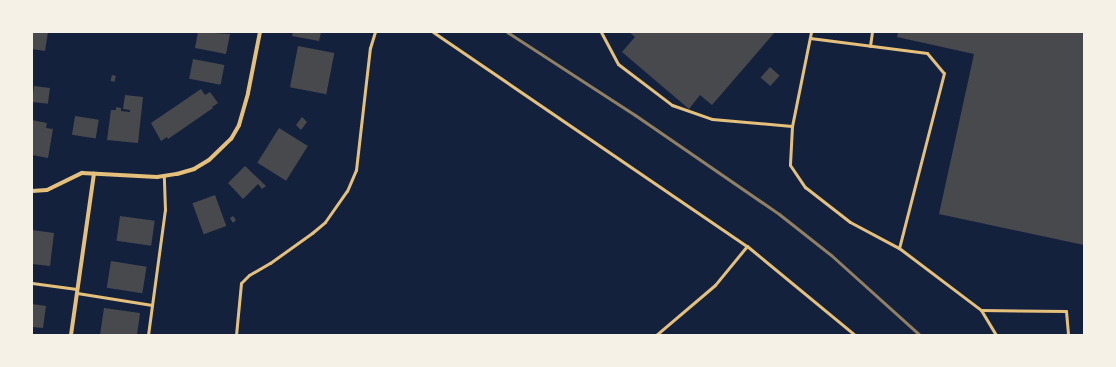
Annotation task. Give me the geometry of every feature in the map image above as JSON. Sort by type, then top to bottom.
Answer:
[{"type":"street","points":[[32,191],[48,190],[82,173],[164,176],[177,174],[199,166],[209,160],[231,139],[243,113],[260,32]]},
{"type":"street","points":[[71,335],[94,174]]},
{"type":"lane","points":[[236,335],[241,283],[249,275],[270,263],[325,222],[347,191],[356,170],[370,48],[375,32]]},
{"type":"lane","points":[[433,32],[747,246],[855,335]]},
{"type":"lane","points":[[600,32],[618,64],[672,105],[712,119],[792,126]]},
{"type":"lane","points":[[811,32],[792,126],[790,165],[805,187],[850,222],[899,248],[981,310],[996,335]]},
{"type":"lane","points":[[870,46],[872,32]]},
{"type":"lane","points":[[810,38],[926,53],[944,73],[899,248]]},
{"type":"lane","points":[[148,335],[165,210],[164,176]]},
{"type":"lane","points":[[656,335],[715,285],[747,246]]},
{"type":"lane","points":[[32,283],[152,305]]},
{"type":"lane","points":[[981,310],[1066,311],[1068,335]]},
{"type":"building","points":[[32,32],[48,32],[45,51],[32,49]]},
{"type":"building","points":[[198,32],[230,34],[226,54],[195,48]]},
{"type":"building","points":[[293,32],[321,32],[319,41],[292,36]]},
{"type":"building","points":[[629,32],[775,32],[712,105],[700,95],[689,109],[622,52],[635,37]]},
{"type":"building","points":[[898,32],[1084,32],[1084,245],[939,214],[974,54],[897,37]]},
{"type":"building","points":[[298,46],[334,53],[326,94],[290,87]]},
{"type":"building","points":[[193,59],[224,65],[221,85],[189,79]]},
{"type":"building","points":[[770,67],[780,76],[770,86],[761,77]]},
{"type":"building","points":[[112,75],[116,76],[114,82],[111,81]]},
{"type":"building","points":[[34,86],[50,88],[48,104],[32,102]]},
{"type":"building","points":[[201,89],[205,95],[210,92],[218,103],[168,139],[167,137],[161,141],[151,123]]},
{"type":"building","points":[[125,95],[143,97],[138,143],[107,140],[111,110],[116,110],[116,107],[121,108],[121,111],[130,112],[130,110],[123,109]]},
{"type":"building","points":[[75,116],[99,120],[96,139],[72,135]]},
{"type":"building","points":[[302,117],[307,122],[301,130],[296,125]]},
{"type":"building","points":[[32,120],[47,123],[46,128],[53,129],[48,158],[32,155]]},
{"type":"building","points":[[279,128],[308,146],[286,181],[257,163]]},
{"type":"building","points":[[245,166],[266,186],[262,189],[258,184],[243,199],[228,183]]},
{"type":"building","points":[[215,195],[226,226],[204,234],[192,203]]},
{"type":"building","points":[[120,216],[155,221],[151,246],[117,241]]},
{"type":"building","points":[[233,216],[236,220],[233,223],[230,218]]},
{"type":"building","points":[[32,230],[54,233],[50,266],[32,264]]},
{"type":"building","points":[[111,261],[147,267],[142,293],[107,288]]},
{"type":"building","points":[[32,304],[46,306],[43,328],[32,327]]},
{"type":"building","points":[[104,308],[140,313],[137,335],[100,335]]},
{"type":"railway","points":[[507,32],[635,115],[779,214],[831,255],[920,335]]}]
